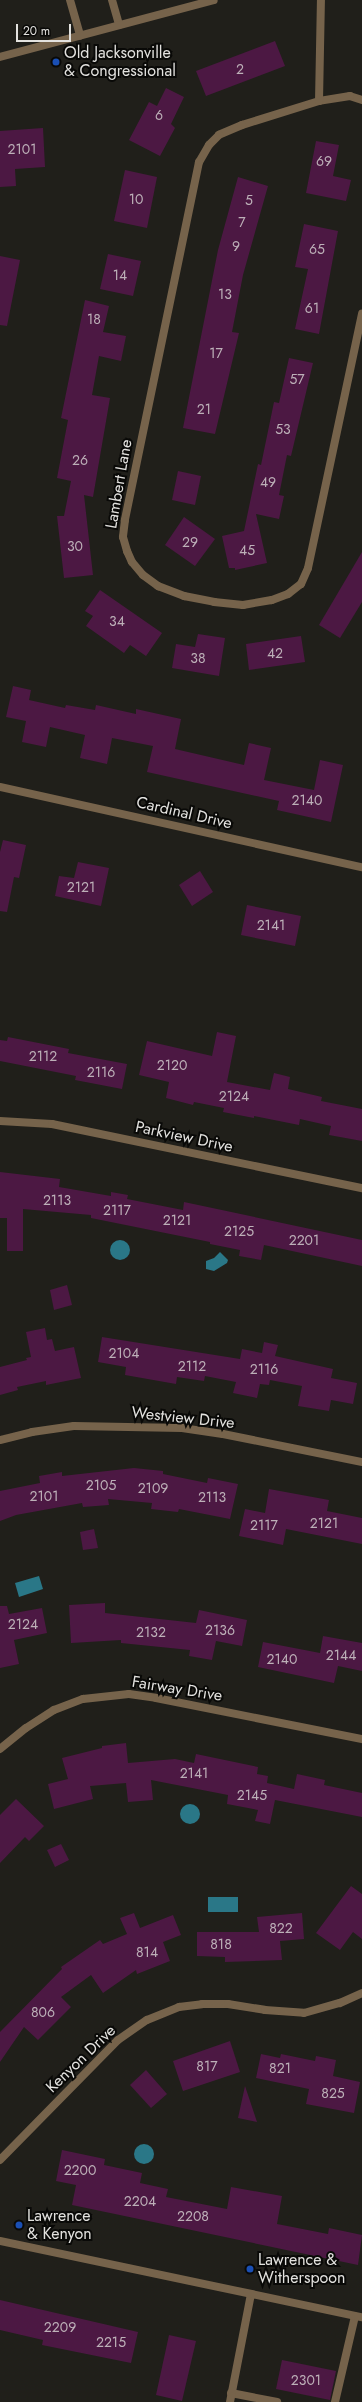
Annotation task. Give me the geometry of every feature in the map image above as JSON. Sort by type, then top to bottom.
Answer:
[{"type":"street","points":[[70,0],[80,36]]},
{"type":"street","points":[[112,0],[119,25]]},
{"type":"street","points":[[0,57],[214,0]]},
{"type":"street","points":[[319,101],[321,0]]},
{"type":"street","name":"Lambert Lane","points":[[362,100],[350,96],[319,101],[242,125],[219,135],[209,145],[199,162],[125,520],[123,536],[127,551],[132,562],[143,575],[158,586],[184,596],[214,602],[243,605],[272,600],[288,594],[301,584],[308,568],[362,314]]},
{"type":"street","name":"Cardinal Drive","points":[[0,787],[362,867]]},
{"type":"street","name":"Parkview Drive","points":[[0,1121],[52,1124],[362,1188]]},
{"type":"street","name":"Westview Drive","points":[[0,1440],[32,1432],[74,1426],[110,1425],[182,1428],[223,1434],[362,1462]]},
{"type":"street","name":"Fairway Drive","points":[[0,1749],[26,1728],[54,1710],[83,1699],[129,1694],[362,1738]]},
{"type":"street","name":"Kenyon Drive","points":[[0,2160],[118,2040],[147,2020],[179,2007],[202,2004],[228,2004],[265,2010],[304,2013],[340,2003],[362,1993]]},
{"type":"street","points":[[0,2241],[359,2316],[336,2402]]},
{"type":"street","points":[[230,2402],[250,2294]]},
{"type":"street","points":[[231,2393],[277,2402]]},
{"type":"water","points":[[120,1240],[127,1243],[130,1250],[127,1257],[120,1260],[113,1257],[110,1250],[113,1243]]},
{"type":"water","points":[[220,1252],[228,1260],[227,1263],[214,1271],[206,1269],[206,1261],[214,1258]]},
{"type":"water","points":[[39,1576],[43,1589],[19,1597],[15,1583]]},
{"type":"water","points":[[190,1804],[197,1807],[200,1814],[197,1821],[190,1824],[183,1821],[180,1814],[183,1807]]},
{"type":"water","points":[[208,1897],[238,1897],[238,1912],[208,1912]]},
{"type":"water","points":[[144,2144],[151,2147],[154,2154],[151,2161],[144,2164],[137,2161],[134,2154],[137,2147]]},
{"type":"building","points":[[275,41],[285,66],[206,96],[196,71]]},
{"type":"building","points":[[166,88],[184,97],[171,124],[175,128],[160,156],[129,140],[149,102],[157,106]]},
{"type":"building","points":[[43,128],[45,167],[15,169],[16,186],[0,187],[0,131]]},
{"type":"building","points":[[316,141],[339,145],[333,176],[351,180],[346,201],[306,193]]},
{"type":"building","points":[[125,170],[157,177],[147,228],[114,221]]},
{"type":"building","points":[[238,177],[268,186],[243,275],[232,332],[239,333],[215,434],[183,428],[218,250]]},
{"type":"building","points":[[304,224],[338,231],[319,334],[295,329],[308,269],[295,267]]},
{"type":"building","points":[[108,254],[141,261],[133,296],[100,289]]},
{"type":"building","points":[[0,256],[20,260],[7,326],[0,325]]},
{"type":"building","points":[[85,300],[109,306],[103,332],[126,336],[121,361],[99,356],[92,395],[110,398],[93,497],[84,495],[93,575],[64,578],[57,516],[64,516],[71,481],[57,478],[68,420],[61,418]]},
{"type":"building","points":[[289,358],[313,363],[291,456],[287,455],[279,495],[284,496],[279,519],[256,514],[267,563],[235,570],[235,568],[229,568],[222,536],[244,531],[258,464],[261,465],[274,402],[279,403]]},
{"type":"building","points":[[178,471],[201,476],[195,505],[172,500]]},
{"type":"building","points":[[184,517],[215,539],[195,566],[165,545]]},
{"type":"building","points":[[362,552],[362,602],[340,638],[319,625]]},
{"type":"building","points":[[100,590],[162,633],[146,656],[130,645],[124,653],[86,626],[93,616],[85,611]]},
{"type":"building","points":[[198,634],[225,638],[219,676],[172,668],[176,644],[195,647]]},
{"type":"building","points":[[301,636],[305,662],[249,670],[246,644]]},
{"type":"building","points":[[13,686],[31,690],[29,700],[65,708],[66,705],[95,710],[96,705],[136,714],[136,709],[181,719],[175,749],[244,765],[249,743],[271,748],[264,780],[314,790],[320,760],[343,765],[331,822],[277,810],[279,801],[147,772],[153,746],[112,738],[107,764],[80,758],[85,735],[50,727],[46,747],[22,742],[26,721],[6,717]]},
{"type":"building","points":[[3,840],[26,845],[19,878],[14,877],[7,912],[0,911],[0,852]]},
{"type":"building","points":[[78,862],[109,868],[101,906],[55,896],[59,876],[74,878]]},
{"type":"building","points":[[200,871],[213,892],[192,906],[179,885]]},
{"type":"building","points":[[247,905],[301,916],[295,946],[241,935]]},
{"type":"building","points":[[217,1032],[236,1036],[227,1082],[270,1090],[274,1073],[290,1077],[288,1089],[322,1097],[321,1101],[362,1109],[362,1141],[329,1135],[331,1126],[300,1119],[299,1125],[254,1116],[254,1118],[223,1112],[224,1108],[194,1102],[193,1105],[166,1098],[169,1082],[139,1075],[147,1041],[212,1056]]},
{"type":"building","points":[[8,1037],[69,1049],[68,1053],[127,1064],[122,1089],[75,1080],[76,1076],[0,1061],[0,1040],[7,1041]]},
{"type":"building","points":[[0,1172],[60,1179],[59,1187],[111,1196],[111,1192],[128,1195],[127,1199],[183,1210],[184,1202],[362,1240],[362,1266],[264,1245],[261,1260],[239,1256],[240,1250],[210,1244],[210,1242],[91,1218],[91,1215],[23,1209],[23,1251],[7,1251],[7,1218],[0,1218]]},
{"type":"building","points":[[67,1285],[72,1305],[54,1310],[50,1290]]},
{"type":"building","points":[[45,1328],[47,1340],[52,1339],[55,1351],[74,1347],[81,1378],[46,1385],[46,1381],[17,1387],[18,1390],[0,1395],[0,1367],[27,1360],[26,1358],[31,1357],[26,1332]]},
{"type":"building","points":[[102,1337],[240,1359],[242,1349],[262,1353],[264,1342],[278,1345],[275,1356],[333,1369],[331,1378],[357,1383],[353,1404],[331,1400],[329,1411],[298,1406],[302,1386],[270,1380],[269,1385],[260,1384],[257,1398],[233,1393],[236,1382],[205,1376],[204,1381],[177,1377],[176,1384],[125,1375],[126,1367],[98,1362]]},
{"type":"building","points":[[134,1468],[163,1471],[163,1474],[207,1483],[208,1478],[238,1484],[230,1519],[179,1509],[178,1512],[151,1509],[152,1503],[108,1499],[109,1505],[83,1507],[82,1503],[16,1515],[0,1521],[0,1491],[40,1483],[39,1476],[62,1472],[62,1476]]},
{"type":"building","points":[[269,1489],[329,1500],[327,1511],[362,1518],[362,1544],[286,1529],[283,1545],[239,1536],[245,1509],[265,1513]]},
{"type":"building","points":[[94,1529],[98,1548],[83,1550],[80,1532]]},
{"type":"building","points":[[105,1603],[105,1613],[196,1623],[199,1610],[247,1620],[242,1646],[216,1641],[212,1660],[189,1656],[190,1650],[121,1643],[121,1640],[71,1643],[69,1605]]},
{"type":"building","points":[[0,1606],[7,1606],[9,1614],[42,1608],[47,1633],[14,1640],[19,1664],[0,1668]]},
{"type":"building","points":[[323,1636],[362,1643],[362,1671],[338,1666],[334,1683],[258,1667],[263,1642],[320,1653]]},
{"type":"building","points":[[126,1743],[128,1763],[175,1759],[194,1763],[196,1754],[258,1767],[257,1774],[268,1776],[267,1783],[294,1789],[297,1774],[325,1780],[324,1785],[362,1793],[362,1817],[275,1800],[270,1824],[255,1821],[258,1810],[227,1804],[228,1795],[151,1780],[153,1800],[128,1802],[126,1783],[90,1786],[93,1799],[54,1809],[48,1784],[68,1779],[62,1758],[102,1748],[102,1746]]},
{"type":"building","points":[[16,1799],[44,1826],[29,1841],[25,1837],[0,1863],[0,1815]]},
{"type":"building","points":[[61,1844],[69,1860],[55,1867],[47,1850]]},
{"type":"building","points":[[351,1886],[362,1894],[362,1939],[353,1932],[340,1950],[316,1933]]},
{"type":"building","points":[[134,1913],[140,1928],[173,1915],[181,1935],[163,1942],[170,1961],[137,1974],[136,1970],[103,1993],[91,1975],[61,1997],[71,2007],[38,2040],[24,2027],[0,2062],[0,2032],[62,1969],[61,1967],[100,1940],[103,1944],[127,1934],[120,1918]]},
{"type":"building","points":[[302,1913],[304,1939],[280,1941],[282,1960],[225,1962],[225,1957],[197,1956],[197,1932],[259,1932],[257,1917]]},
{"type":"building","points":[[230,2041],[240,2072],[183,2091],[173,2061]]},
{"type":"building","points":[[261,2054],[280,2058],[281,2054],[315,2061],[316,2056],[336,2060],[333,2076],[360,2082],[354,2113],[306,2104],[309,2089],[256,2078]]},
{"type":"building","points":[[146,2070],[167,2094],[151,2108],[130,2085]]},
{"type":"building","points":[[245,2086],[257,2122],[238,2118]]},
{"type":"building","points":[[62,2150],[105,2159],[104,2165],[142,2173],[140,2183],[168,2189],[166,2197],[227,2209],[231,2187],[282,2196],[277,2224],[328,2234],[329,2228],[362,2235],[358,2265],[72,2205],[76,2185],[56,2181]]},
{"type":"building","points":[[0,2300],[138,2332],[131,2363],[42,2345],[43,2340],[0,2330]]},
{"type":"building","points":[[169,2335],[196,2341],[182,2401],[156,2395]]},
{"type":"building","points":[[282,2360],[336,2371],[330,2400],[276,2389]]},
{"type":"place","name":"Old Jacksonville & Congressional","points":[[56,62]]},
{"type":"place","name":"Lawrence & Kenyon","points":[[19,2225]]},
{"type":"place","name":"Lawrence & Witherspoon","points":[[250,2269]]}]
